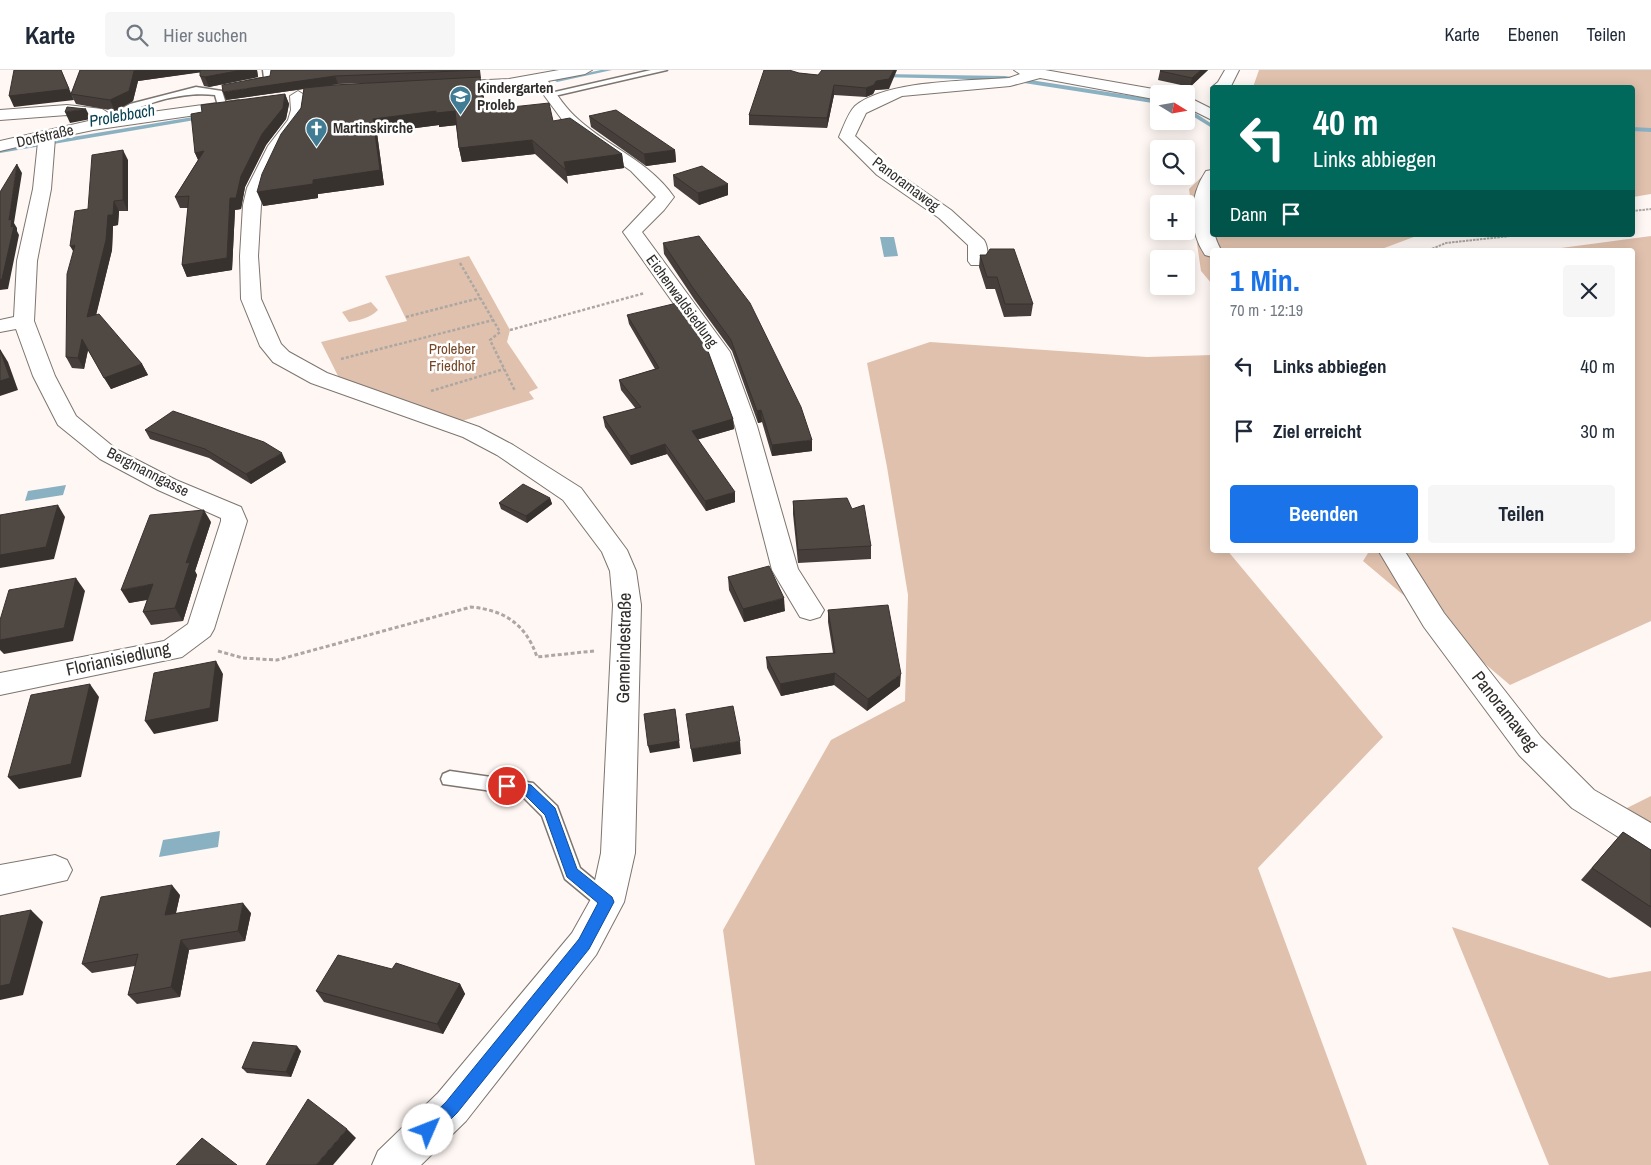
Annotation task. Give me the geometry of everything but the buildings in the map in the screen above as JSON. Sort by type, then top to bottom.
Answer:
[{"type":"street","points":[[434,92],[500,92],[509,83],[544,86],[585,70]]},
{"type":"street","points":[[1224,85],[1232,70]]},
{"type":"street","name":"Panoramaweg","points":[[978,262],[977,244],[971,238],[945,214],[883,171],[847,137],[860,110],[880,99],[900,92],[1025,75],[1150,94]]},
{"type":"street","name":"Eichenwaldsiedlung","points":[[544,86],[564,114],[576,126],[643,174],[661,190],[665,197],[660,206],[632,232],[719,352],[746,426],[786,570],[810,610]]},
{"type":"street","points":[[1195,97],[1210,92]]},
{"type":"street","name":"Gemeindestraße","points":[[301,101],[296,121],[276,146],[256,188],[252,205],[249,256],[251,299],[271,346],[281,357],[319,378],[471,432],[505,450],[572,494],[614,550],[624,571],[627,605],[618,853],[607,902],[584,944],[452,1107],[392,1165]]},
{"type":"street","name":"Dorfstraße","points":[[0,146],[47,141],[93,125],[250,103]]},
{"type":"street","points":[[1195,105],[1210,114]]},
{"type":"street","name":"Dorfstraße","points":[[0,115],[67,110],[150,118]]},
{"type":"street","name":"Bergmanngasse","points":[[47,141],[42,189],[27,261],[24,321],[44,376],[66,420],[108,454],[167,485],[232,513],[234,521],[200,629]]},
{"type":"street","points":[[1210,181],[1202,203],[1202,222],[1206,242],[1210,248]]},
{"type":"street","points":[[0,326],[24,321]]},
{"type":"street","name":"Panoramaweg","points":[[1393,553],[1434,620],[1530,746],[1583,799],[1651,840]]},
{"type":"street","name":"Florianisiedlung","points":[[0,684],[172,650],[200,629]]},
{"type":"street","points":[[0,880],[55,870]]},
{"type":"lane","points":[[242,85],[269,80],[267,70]]},
{"type":"lane","points":[[544,86],[663,70]]},
{"type":"lane","points":[[207,92],[225,88]]},
{"type":"lane","points":[[116,115],[142,104],[196,90],[219,93],[222,107]]},
{"type":"lane","points":[[450,779],[526,788],[550,812],[572,873],[607,902]]},
{"type":"path","points":[[1635,211],[1651,209]]},
{"type":"path","points":[[1434,248],[1446,243],[1502,237]]},
{"type":"path","points":[[460,263],[500,332],[490,340],[515,391]]},
{"type":"path","points":[[510,330],[670,286]]},
{"type":"path","points":[[406,317],[480,298]]},
{"type":"path","points":[[337,360],[493,320]]},
{"type":"path","points":[[396,404],[402,399],[504,369]]},
{"type":"path","points":[[200,629],[203,640],[215,651],[243,658],[277,660],[471,607],[498,611],[513,621],[534,646],[537,658],[625,648]]},
{"type":"green space","points":[[1259,70],[1651,70],[1651,194],[1635,197],[1635,85],[1254,85]]},
{"type":"green space","points":[[1210,169],[1210,237],[1414,237],[1384,248],[1210,248],[1210,282],[1201,271],[1195,230],[1195,195],[1190,195],[1189,189]]},
{"type":"green space","points":[[1651,236],[1651,621],[1510,685],[1363,561],[1368,553],[1635,553],[1635,248],[1561,248]]},
{"type":"green space","name":"Proleber Friedhof","points":[[469,256],[510,330],[507,342],[538,388],[529,392],[534,399],[462,421],[402,399],[386,396],[340,380],[321,342],[407,321],[385,276]]},
{"type":"green space","points":[[371,302],[378,310],[365,318],[349,322],[342,312]]},
{"type":"green space","points":[[930,342],[1147,357],[1210,355],[1210,553],[1230,553],[1383,737],[1258,868],[1367,1165],[755,1165],[723,930],[831,740],[905,701],[908,595],[887,467],[867,363]]},
{"type":"green space","points":[[1651,796],[1651,826],[1623,810]]},
{"type":"green space","points":[[1452,927],[1609,978],[1651,971],[1651,1165],[1549,1165]]},
{"type":"water","points":[[880,237],[894,237],[898,256],[884,257]]},
{"type":"water","points":[[66,485],[63,495],[25,501],[28,491]]},
{"type":"water","points":[[220,831],[218,847],[159,857],[163,840]]},
{"type":"waterway","name":"Prolebbach","points":[[557,80],[609,70]]},
{"type":"waterway","points":[[882,76],[1005,78],[1150,101]]},
{"type":"waterway","name":"Prolebbach","points":[[469,90],[488,89]]},
{"type":"waterway","points":[[1195,115],[1210,125]]},
{"type":"waterway","name":"Prolebbach","points":[[0,151],[205,117]]},
{"type":"waterway","points":[[1635,129],[1651,130]]},
{"type":"place","name":"Kindergarten Proleb","points":[[461,116]]},
{"type":"place","name":"Martinskirche","points":[[317,147]]},
{"type":"route","points":[[428,1130],[452,1107],[584,944],[607,902],[572,873],[550,812],[526,788],[507,786]]}]
